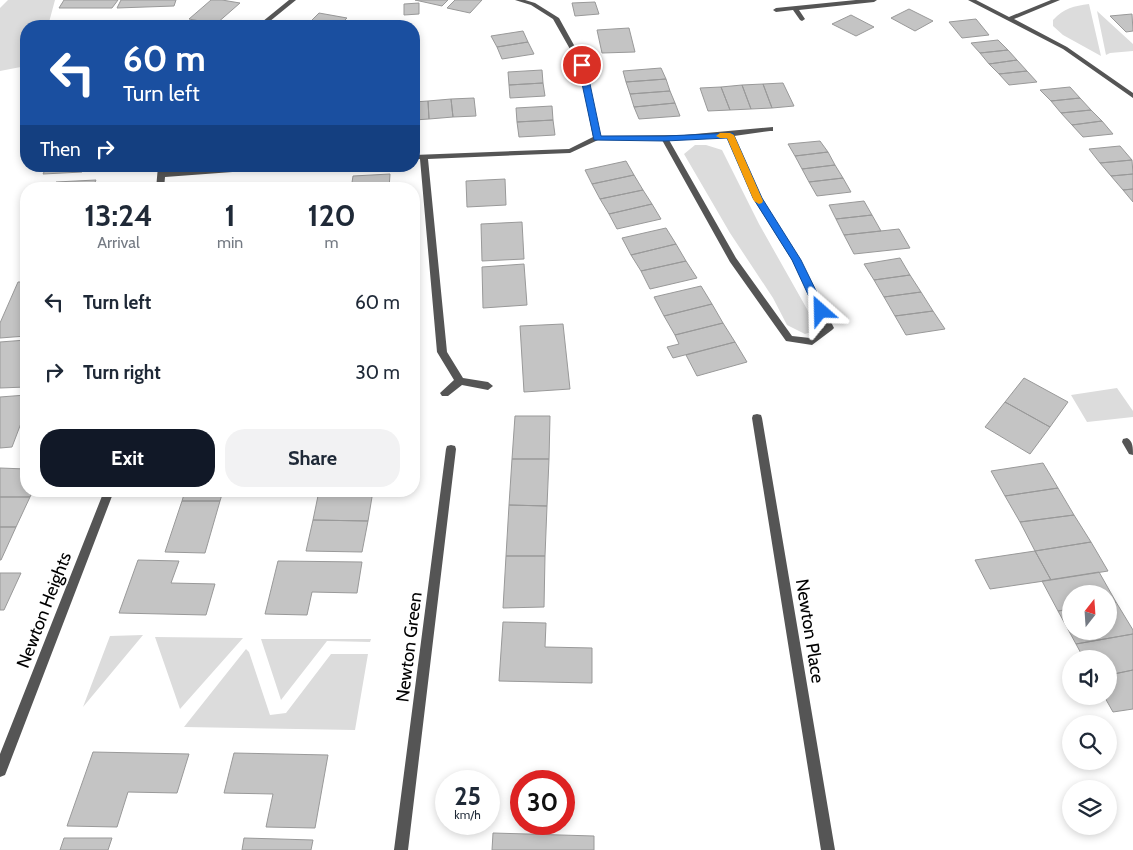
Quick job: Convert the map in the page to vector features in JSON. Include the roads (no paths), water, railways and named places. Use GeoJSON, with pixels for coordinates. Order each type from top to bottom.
{"type":"FeatureCollection","features":[{"type":"Feature","properties":{"kind":"street"},"geometry":{"type":"LineString","coordinates":[[268,20],[293,0]]}},
{"type":"Feature","properties":{"kind":"street"},"geometry":{"type":"LineString","coordinates":[[518,0],[533,4],[556,18],[582,65],[597,138]]}},
{"type":"Feature","properties":{"kind":"street"},"geometry":{"type":"LineString","coordinates":[[776,10],[874,0]]}},
{"type":"Feature","properties":{"kind":"street"},"geometry":{"type":"LineString","coordinates":[[971,0],[1065,48],[1133,96]]}},
{"type":"Feature","properties":{"kind":"street"},"geometry":{"type":"LineString","coordinates":[[1009,19],[1057,0]]}},
{"type":"Feature","properties":{"kind":"street"},"geometry":{"type":"LineString","coordinates":[[795,8],[802,19]]}},
{"type":"Feature","properties":{"kind":"street"},"geometry":{"type":"LineString","coordinates":[[420,156],[570,151],[597,138],[665,139],[730,135],[770,129]]}},
{"type":"Feature","properties":{"kind":"street"},"geometry":{"type":"LineString","coordinates":[[665,139],[733,260],[789,338],[812,342],[829,328],[796,260],[757,198],[730,135]]}},
{"type":"Feature","properties":{"kind":"street"},"geometry":{"type":"LineString","coordinates":[[424,156],[442,352],[460,381]]}},
{"type":"Feature","properties":{"kind":"street"},"geometry":{"type":"LineString","coordinates":[[445,392],[460,381],[488,386]]}},
{"type":"Feature","properties":{"kind":"street","name":"Newton Place"},"geometry":{"type":"LineString","coordinates":[[757,418],[828,850]]}},
{"type":"Feature","properties":{"kind":"street"},"geometry":{"type":"LineString","coordinates":[[1127,442],[1133,451]]}},
{"type":"Feature","properties":{"kind":"street","name":"Newton Green"},"geometry":{"type":"LineString","coordinates":[[401,850],[451,449]]}},
{"type":"Feature","properties":{"kind":"street","name":"Newton Heights"},"geometry":{"type":"LineString","coordinates":[[0,770],[107,497]]}}]}
